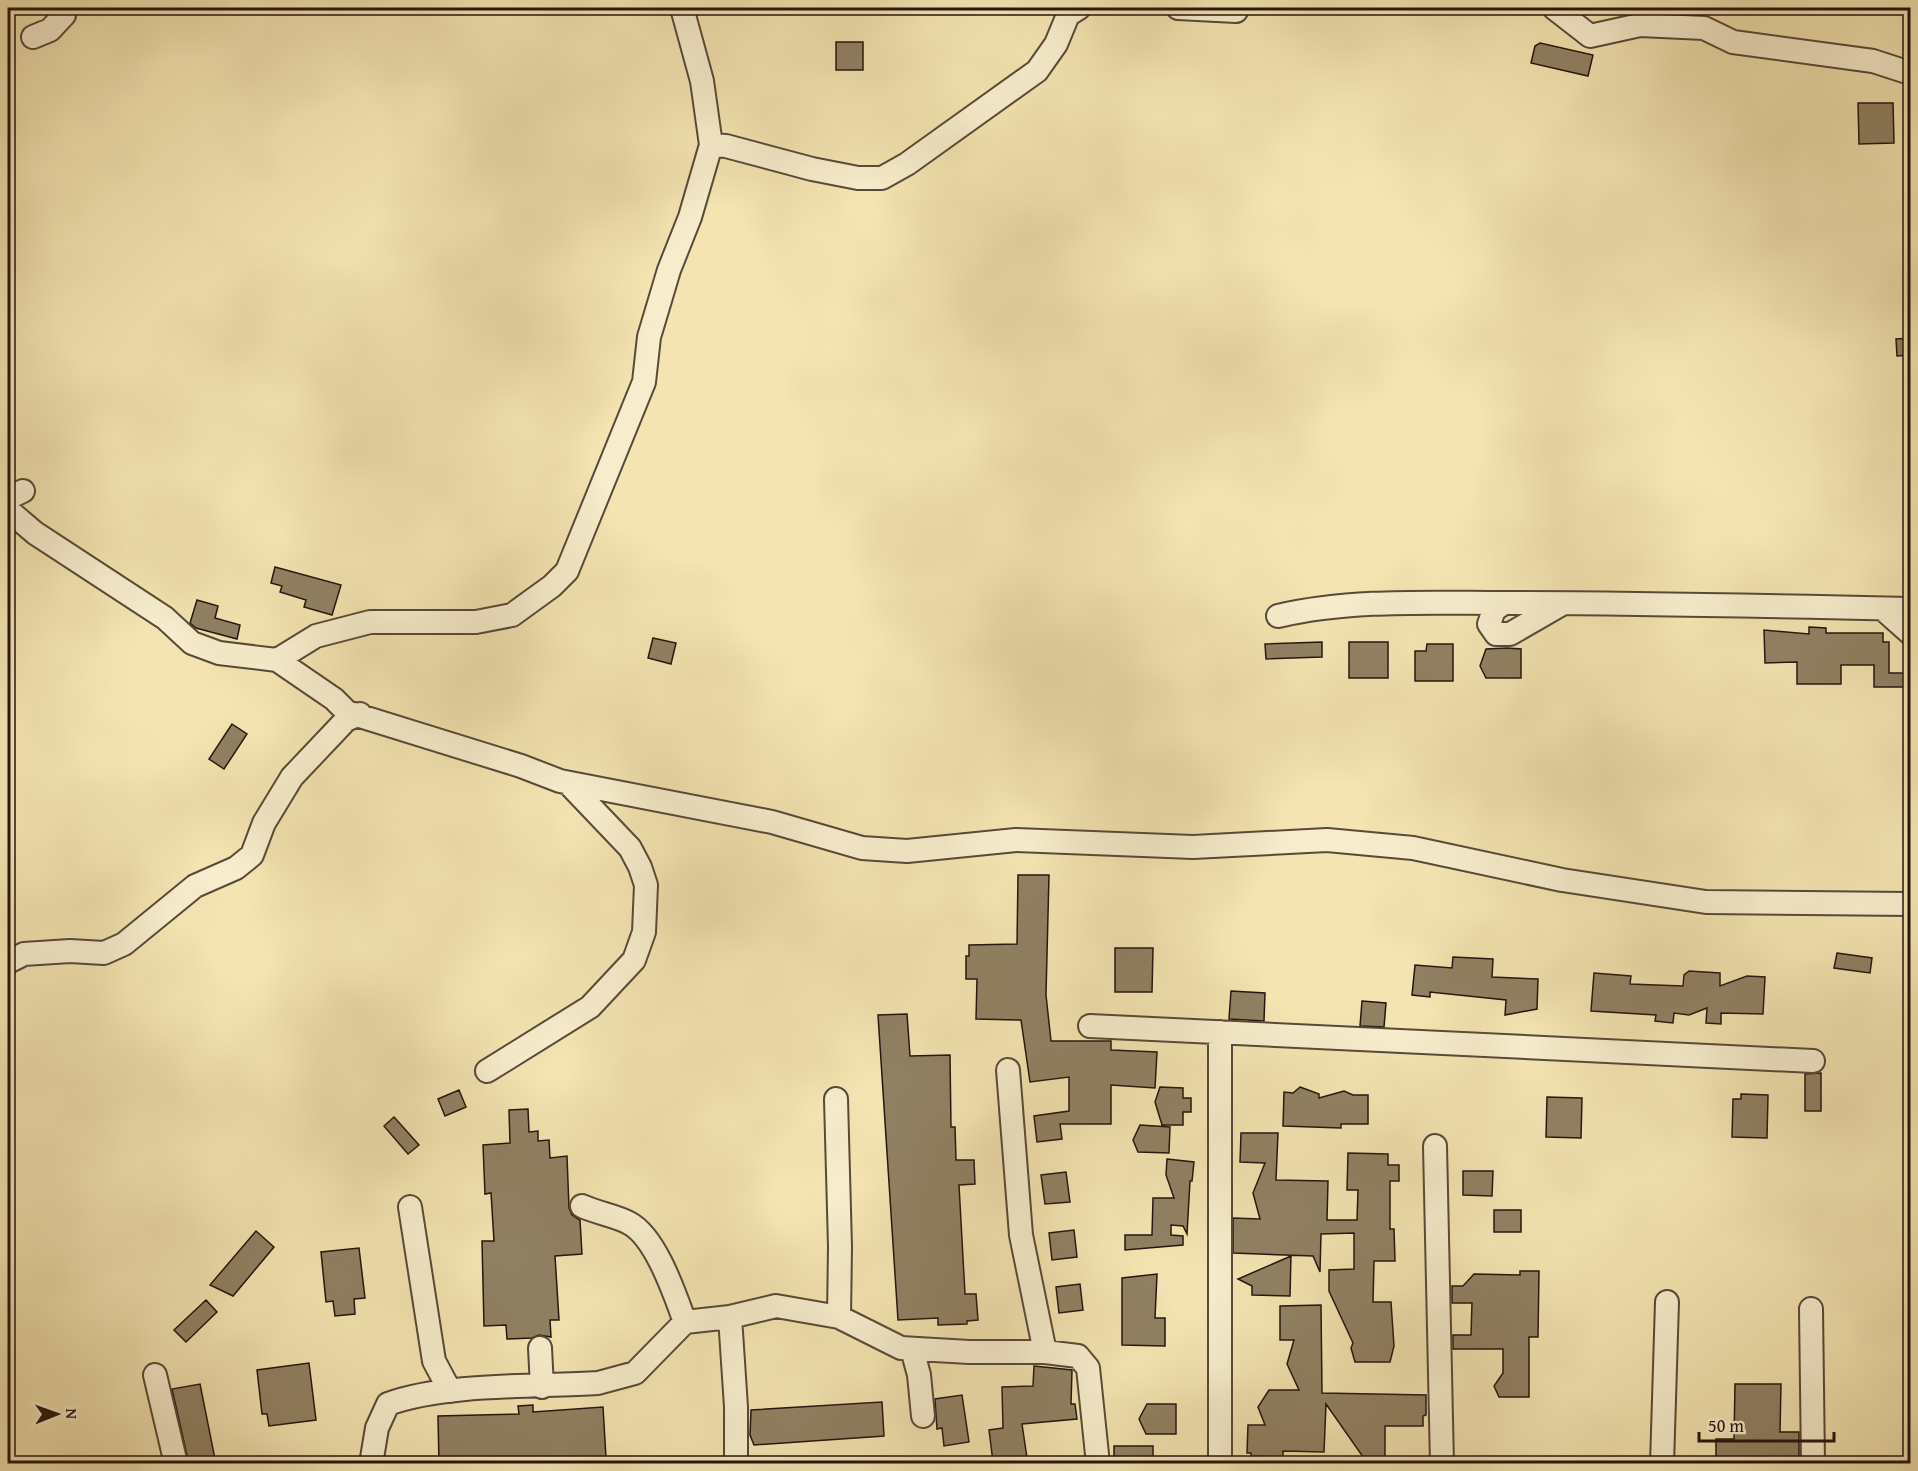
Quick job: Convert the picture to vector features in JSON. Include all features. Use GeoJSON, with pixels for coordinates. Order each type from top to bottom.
{"type":"FeatureCollection","features":[{"type":"Feature","properties":{"kind":"street"},"geometry":{"type":"LineString","coordinates":[[33,37],[50,30],[64,15],[63,8]]}},
{"type":"Feature","properties":{"kind":"street"},"geometry":{"type":"LineString","coordinates":[[278,660],[316,636],[370,622],[476,622],[512,615],[552,586],[567,571],[644,382],[650,337],[669,270],[690,217],[711,145],[702,81],[682,8]]}},
{"type":"Feature","properties":{"kind":"street"},"geometry":{"type":"LineString","coordinates":[[1178,8],[1236,11]]}},
{"type":"Feature","properties":{"kind":"street"},"geometry":{"type":"LineString","coordinates":[[1554,8],[1590,36],[1640,25],[1704,28],[1733,42],[1873,61],[1911,73]]}},
{"type":"Feature","properties":{"kind":"street"},"geometry":{"type":"LineString","coordinates":[[711,145],[726,146],[812,169],[858,178],[882,178],[907,164],[1038,71],[1075,9]]}},
{"type":"Feature","properties":{"kind":"street"},"geometry":{"type":"LineString","coordinates":[[8,510],[35,533],[165,618],[192,643],[219,653],[278,660],[334,699],[347,712],[360,714],[568,783],[772,822],[862,848],[907,851],[1016,840],[1193,847],[1327,840],[1413,848],[1562,880],[1706,902],[1911,904]]}},
{"type":"Feature","properties":{"kind":"street"},"geometry":{"type":"LineString","coordinates":[[1504,603],[1494,610],[1489,624],[1496,634],[1509,634],[1564,603]]}},
{"type":"Feature","properties":{"kind":"street"},"geometry":{"type":"LineString","coordinates":[[1278,616],[1312,608],[1504,603],[1911,609]]}},
{"type":"Feature","properties":{"kind":"street"},"geometry":{"type":"LineString","coordinates":[[1883,609],[1911,633]]}},
{"type":"Feature","properties":{"kind":"street"},"geometry":{"type":"LineString","coordinates":[[8,963],[24,954],[70,951],[104,953],[123,944],[195,886],[236,868],[252,855],[264,823],[292,777],[346,720],[360,714]]}},
{"type":"Feature","properties":{"kind":"street"},"geometry":{"type":"LineString","coordinates":[[487,1071],[590,1007],[634,960],[644,932],[646,885],[640,867],[630,848],[568,783]]}},
{"type":"Feature","properties":{"kind":"street"},"geometry":{"type":"LineString","coordinates":[[1089,1026],[1813,1061]]}},
{"type":"Feature","properties":{"kind":"street"},"geometry":{"type":"LineString","coordinates":[[1220,1032],[1221,1464]]}},
{"type":"Feature","properties":{"kind":"street"},"geometry":{"type":"LineString","coordinates":[[1008,1070],[1021,1235],[1045,1352]]}},
{"type":"Feature","properties":{"kind":"street"},"geometry":{"type":"LineString","coordinates":[[836,1099],[840,1247],[839,1317]]}},
{"type":"Feature","properties":{"kind":"street"},"geometry":{"type":"LineString","coordinates":[[1435,1146],[1442,1464]]}},
{"type":"Feature","properties":{"kind":"street"},"geometry":{"type":"LineString","coordinates":[[582,1206],[600,1215],[627,1221],[637,1228],[667,1272],[685,1322]]}},
{"type":"Feature","properties":{"kind":"street"},"geometry":{"type":"LineString","coordinates":[[410,1207],[434,1361],[450,1391]]}},
{"type":"Feature","properties":{"kind":"street"},"geometry":{"type":"LineString","coordinates":[[1662,1464],[1667,1302]]}},
{"type":"Feature","properties":{"kind":"street"},"geometry":{"type":"LineString","coordinates":[[371,1464],[377,1428],[388,1404],[412,1396],[450,1391],[598,1383],[635,1373],[685,1322],[730,1317],[776,1306],[839,1317],[901,1348],[969,1352],[1045,1352],[1078,1356],[1088,1368],[1098,1464]]}},
{"type":"Feature","properties":{"kind":"street"},"geometry":{"type":"LineString","coordinates":[[1810,1309],[1813,1464]]}},
{"type":"Feature","properties":{"kind":"street"},"geometry":{"type":"LineString","coordinates":[[730,1317],[736,1407],[736,1464]]}},
{"type":"Feature","properties":{"kind":"street"},"geometry":{"type":"LineString","coordinates":[[540,1348],[542,1387]]}},
{"type":"Feature","properties":{"kind":"street"},"geometry":{"type":"LineString","coordinates":[[912,1348],[919,1375],[923,1416]]}},
{"type":"Feature","properties":{"kind":"street"},"geometry":{"type":"LineString","coordinates":[[155,1375],[176,1464]]}},
{"type":"Feature","properties":{"kind":"building"},"geometry":{"type":"Polygon","coordinates":[[[836,42],[863,42],[863,70],[836,70],[836,42]]]}},
{"type":"Feature","properties":{"kind":"building"},"geometry":{"type":"Polygon","coordinates":[[[1540,43],[1593,55],[1588,76],[1531,63],[1535,46],[1540,43]]]}},
{"type":"Feature","properties":{"kind":"building"},"geometry":{"type":"Polygon","coordinates":[[[1858,103],[1893,103],[1894,143],[1859,144],[1858,103]]]}},
{"type":"Feature","properties":{"kind":"building"},"geometry":{"type":"Polygon","coordinates":[[[1911,338],[1911,355],[1897,356],[1896,339],[1911,338]]]}},
{"type":"Feature","properties":{"kind":"building"},"geometry":{"type":"Polygon","coordinates":[[[275,567],[341,585],[332,615],[304,607],[306,600],[280,592],[282,586],[271,583],[275,567]]]}},
{"type":"Feature","properties":{"kind":"building"},"geometry":{"type":"Polygon","coordinates":[[[197,600],[218,606],[215,618],[240,625],[237,639],[196,628],[190,623],[197,600]]]}},
{"type":"Feature","properties":{"kind":"building"},"geometry":{"type":"Polygon","coordinates":[[[1809,627],[1826,628],[1826,633],[1883,633],[1883,642],[1889,642],[1889,673],[1909,673],[1909,687],[1874,687],[1874,665],[1841,665],[1841,684],[1797,684],[1797,662],[1765,663],[1764,630],[1809,634],[1809,627]]]}},
{"type":"Feature","properties":{"kind":"building"},"geometry":{"type":"Polygon","coordinates":[[[653,638],[676,643],[671,664],[648,658],[653,638]]]}},
{"type":"Feature","properties":{"kind":"building"},"geometry":{"type":"Polygon","coordinates":[[[1322,642],[1322,657],[1266,659],[1265,644],[1322,642]]]}},
{"type":"Feature","properties":{"kind":"building"},"geometry":{"type":"Polygon","coordinates":[[[1349,642],[1388,642],[1388,678],[1349,678],[1349,642]]]}},
{"type":"Feature","properties":{"kind":"building"},"geometry":{"type":"Polygon","coordinates":[[[1427,644],[1453,644],[1453,681],[1415,681],[1415,651],[1426,651],[1427,644]]]}},
{"type":"Feature","properties":{"kind":"building"},"geometry":{"type":"Polygon","coordinates":[[[1486,649],[1521,649],[1521,678],[1486,678],[1480,666],[1486,649]]]}},
{"type":"Feature","properties":{"kind":"building"},"geometry":{"type":"Polygon","coordinates":[[[232,724],[247,734],[224,769],[209,759],[232,724]]]}},
{"type":"Feature","properties":{"kind":"building"},"geometry":{"type":"Polygon","coordinates":[[[1018,875],[1049,875],[1046,995],[1051,1041],[1111,1041],[1111,1050],[1157,1052],[1155,1088],[1111,1085],[1111,1124],[1060,1124],[1062,1139],[1037,1142],[1034,1116],[1069,1111],[1069,1077],[1030,1082],[1021,1020],[976,1019],[977,979],[966,979],[966,956],[969,956],[969,945],[1017,944],[1018,875]]]}},
{"type":"Feature","properties":{"kind":"building"},"geometry":{"type":"Polygon","coordinates":[[[1115,948],[1153,948],[1152,992],[1115,992],[1115,948]]]}},
{"type":"Feature","properties":{"kind":"building"},"geometry":{"type":"Polygon","coordinates":[[[1837,953],[1872,958],[1870,973],[1834,968],[1837,953]]]}},
{"type":"Feature","properties":{"kind":"building"},"geometry":{"type":"Polygon","coordinates":[[[1453,957],[1493,959],[1492,977],[1538,979],[1537,1009],[1505,1015],[1506,1000],[1430,992],[1430,997],[1412,995],[1415,965],[1452,968],[1453,957]]]}},
{"type":"Feature","properties":{"kind":"building"},"geometry":{"type":"Polygon","coordinates":[[[1689,971],[1720,973],[1720,986],[1747,976],[1765,977],[1763,1014],[1721,1013],[1721,1024],[1706,1023],[1707,1008],[1689,1015],[1674,1013],[1673,1023],[1655,1021],[1656,1015],[1591,1011],[1594,973],[1631,976],[1630,984],[1683,986],[1684,975],[1689,971]]]}},
{"type":"Feature","properties":{"kind":"building"},"geometry":{"type":"Polygon","coordinates":[[[1231,991],[1265,993],[1264,1021],[1229,1019],[1231,991]]]}},
{"type":"Feature","properties":{"kind":"building"},"geometry":{"type":"Polygon","coordinates":[[[1362,1001],[1386,1003],[1384,1027],[1360,1026],[1362,1001]]]}},
{"type":"Feature","properties":{"kind":"building"},"geometry":{"type":"Polygon","coordinates":[[[907,1014],[910,1056],[950,1055],[951,1127],[955,1127],[956,1160],[974,1160],[975,1184],[959,1185],[965,1294],[976,1294],[978,1320],[967,1321],[967,1324],[938,1325],[938,1318],[898,1320],[878,1015],[907,1014]]]}},
{"type":"Feature","properties":{"kind":"building"},"geometry":{"type":"Polygon","coordinates":[[[1821,1073],[1821,1111],[1805,1111],[1805,1074],[1821,1073]]]}},
{"type":"Feature","properties":{"kind":"building"},"geometry":{"type":"Polygon","coordinates":[[[1160,1087],[1183,1088],[1183,1098],[1191,1098],[1191,1112],[1183,1112],[1183,1125],[1162,1125],[1155,1102],[1160,1087]]]}},
{"type":"Feature","properties":{"kind":"building"},"geometry":{"type":"Polygon","coordinates":[[[1300,1087],[1319,1094],[1319,1098],[1344,1091],[1353,1095],[1368,1095],[1368,1124],[1341,1124],[1341,1128],[1283,1126],[1284,1092],[1293,1093],[1300,1087]]]}},
{"type":"Feature","properties":{"kind":"building"},"geometry":{"type":"Polygon","coordinates":[[[459,1090],[466,1107],[445,1116],[438,1099],[459,1090]]]}},
{"type":"Feature","properties":{"kind":"building"},"geometry":{"type":"Polygon","coordinates":[[[1741,1094],[1768,1095],[1767,1138],[1732,1137],[1733,1099],[1741,1099],[1741,1094]]]}},
{"type":"Feature","properties":{"kind":"building"},"geometry":{"type":"Polygon","coordinates":[[[1547,1097],[1582,1098],[1581,1138],[1546,1137],[1547,1097]]]}},
{"type":"Feature","properties":{"kind":"building"},"geometry":{"type":"Polygon","coordinates":[[[528,1109],[529,1132],[538,1131],[538,1141],[549,1140],[550,1158],[567,1156],[569,1208],[572,1215],[580,1220],[582,1254],[555,1256],[559,1320],[550,1320],[551,1337],[539,1335],[532,1338],[507,1339],[506,1325],[484,1326],[482,1241],[494,1241],[491,1193],[485,1194],[483,1145],[510,1143],[509,1110],[528,1109]]]}},
{"type":"Feature","properties":{"kind":"building"},"geometry":{"type":"Polygon","coordinates":[[[394,1117],[419,1145],[408,1154],[384,1126],[394,1117]]]}},
{"type":"Feature","properties":{"kind":"building"},"geometry":{"type":"Polygon","coordinates":[[[1140,1125],[1170,1127],[1169,1153],[1138,1152],[1133,1140],[1140,1125]]]}},
{"type":"Feature","properties":{"kind":"building"},"geometry":{"type":"Polygon","coordinates":[[[1241,1133],[1278,1133],[1276,1180],[1328,1181],[1327,1220],[1357,1220],[1358,1190],[1347,1190],[1348,1153],[1388,1154],[1388,1165],[1399,1165],[1399,1181],[1390,1181],[1390,1229],[1394,1229],[1395,1261],[1374,1261],[1373,1302],[1391,1302],[1394,1346],[1390,1362],[1355,1362],[1351,1348],[1353,1343],[1329,1291],[1329,1270],[1354,1269],[1354,1233],[1321,1234],[1320,1272],[1313,1256],[1233,1253],[1233,1218],[1260,1219],[1253,1193],[1265,1163],[1240,1162],[1241,1133]]]}},
{"type":"Feature","properties":{"kind":"building"},"geometry":{"type":"Polygon","coordinates":[[[1167,1159],[1194,1162],[1192,1181],[1190,1181],[1187,1234],[1183,1226],[1171,1225],[1171,1235],[1183,1236],[1183,1245],[1125,1250],[1125,1235],[1152,1235],[1153,1198],[1174,1198],[1166,1175],[1167,1159]]]}},
{"type":"Feature","properties":{"kind":"building"},"geometry":{"type":"Polygon","coordinates":[[[1463,1171],[1493,1171],[1492,1196],[1463,1195],[1463,1171]]]}},
{"type":"Feature","properties":{"kind":"building"},"geometry":{"type":"Polygon","coordinates":[[[1066,1172],[1070,1202],[1045,1204],[1041,1175],[1066,1172]]]}},
{"type":"Feature","properties":{"kind":"building"},"geometry":{"type":"Polygon","coordinates":[[[1494,1210],[1521,1210],[1521,1232],[1494,1232],[1494,1210]]]}},
{"type":"Feature","properties":{"kind":"building"},"geometry":{"type":"Polygon","coordinates":[[[1074,1230],[1077,1257],[1052,1260],[1049,1233],[1074,1230]]]}},
{"type":"Feature","properties":{"kind":"building"},"geometry":{"type":"Polygon","coordinates":[[[256,1231],[274,1247],[233,1296],[210,1285],[256,1231]]]}},
{"type":"Feature","properties":{"kind":"building"},"geometry":{"type":"Polygon","coordinates":[[[359,1248],[365,1298],[354,1299],[355,1314],[335,1316],[333,1301],[326,1302],[321,1252],[359,1248]]]}},
{"type":"Feature","properties":{"kind":"building"},"geometry":{"type":"Polygon","coordinates":[[[1291,1256],[1290,1296],[1252,1295],[1252,1286],[1238,1279],[1291,1256]]]}},
{"type":"Feature","properties":{"kind":"building"},"geometry":{"type":"Polygon","coordinates":[[[1520,1271],[1539,1271],[1538,1337],[1529,1337],[1529,1397],[1499,1397],[1494,1386],[1503,1373],[1503,1349],[1453,1349],[1453,1335],[1471,1335],[1472,1303],[1452,1303],[1452,1286],[1463,1286],[1474,1274],[1520,1275],[1520,1271]]]}},
{"type":"Feature","properties":{"kind":"building"},"geometry":{"type":"Polygon","coordinates":[[[1157,1274],[1155,1318],[1165,1318],[1165,1346],[1122,1345],[1122,1278],[1157,1274]]]}},
{"type":"Feature","properties":{"kind":"building"},"geometry":{"type":"Polygon","coordinates":[[[1080,1284],[1083,1310],[1059,1313],[1056,1287],[1080,1284]]]}},
{"type":"Feature","properties":{"kind":"building"},"geometry":{"type":"Polygon","coordinates":[[[206,1300],[217,1312],[186,1342],[174,1330],[206,1300]]]}},
{"type":"Feature","properties":{"kind":"building"},"geometry":{"type":"Polygon","coordinates":[[[1321,1305],[1322,1393],[1426,1395],[1426,1415],[1423,1416],[1423,1426],[1385,1426],[1385,1458],[1381,1458],[1381,1464],[1368,1464],[1326,1404],[1324,1452],[1283,1451],[1283,1457],[1251,1456],[1251,1453],[1247,1453],[1248,1425],[1265,1425],[1258,1407],[1269,1390],[1299,1390],[1287,1364],[1294,1340],[1280,1340],[1280,1306],[1321,1305]]]}},
{"type":"Feature","properties":{"kind":"building"},"geometry":{"type":"Polygon","coordinates":[[[309,1363],[316,1420],[269,1426],[267,1414],[262,1414],[257,1370],[309,1363]]]}},
{"type":"Feature","properties":{"kind":"building"},"geometry":{"type":"Polygon","coordinates":[[[1034,1366],[1072,1370],[1071,1404],[1075,1404],[1077,1419],[1022,1424],[1027,1458],[993,1462],[989,1430],[1003,1428],[1002,1387],[1033,1386],[1034,1366]]]}},
{"type":"Feature","properties":{"kind":"building"},"geometry":{"type":"Polygon","coordinates":[[[200,1384],[216,1464],[189,1464],[172,1389],[200,1384]]]}},
{"type":"Feature","properties":{"kind":"building"},"geometry":{"type":"Polygon","coordinates":[[[1735,1384],[1781,1384],[1780,1432],[1799,1432],[1799,1462],[1716,1464],[1716,1439],[1734,1439],[1735,1384]]]}},
{"type":"Feature","properties":{"kind":"building"},"geometry":{"type":"Polygon","coordinates":[[[962,1395],[969,1442],[944,1446],[942,1428],[937,1429],[935,1399],[962,1395]]]}},
{"type":"Feature","properties":{"kind":"building"},"geometry":{"type":"Polygon","coordinates":[[[882,1402],[884,1436],[754,1445],[750,1435],[751,1410],[882,1402]]]}},
{"type":"Feature","properties":{"kind":"building"},"geometry":{"type":"Polygon","coordinates":[[[1147,1404],[1176,1404],[1176,1434],[1146,1434],[1139,1419],[1147,1404]]]}},
{"type":"Feature","properties":{"kind":"building"},"geometry":{"type":"Polygon","coordinates":[[[533,1405],[533,1412],[603,1407],[606,1458],[525,1464],[439,1464],[438,1416],[519,1414],[518,1406],[533,1405]]]}},
{"type":"Feature","properties":{"kind":"building"},"geometry":{"type":"Polygon","coordinates":[[[1114,1446],[1153,1446],[1153,1464],[1114,1464],[1114,1446]]]}}]}
